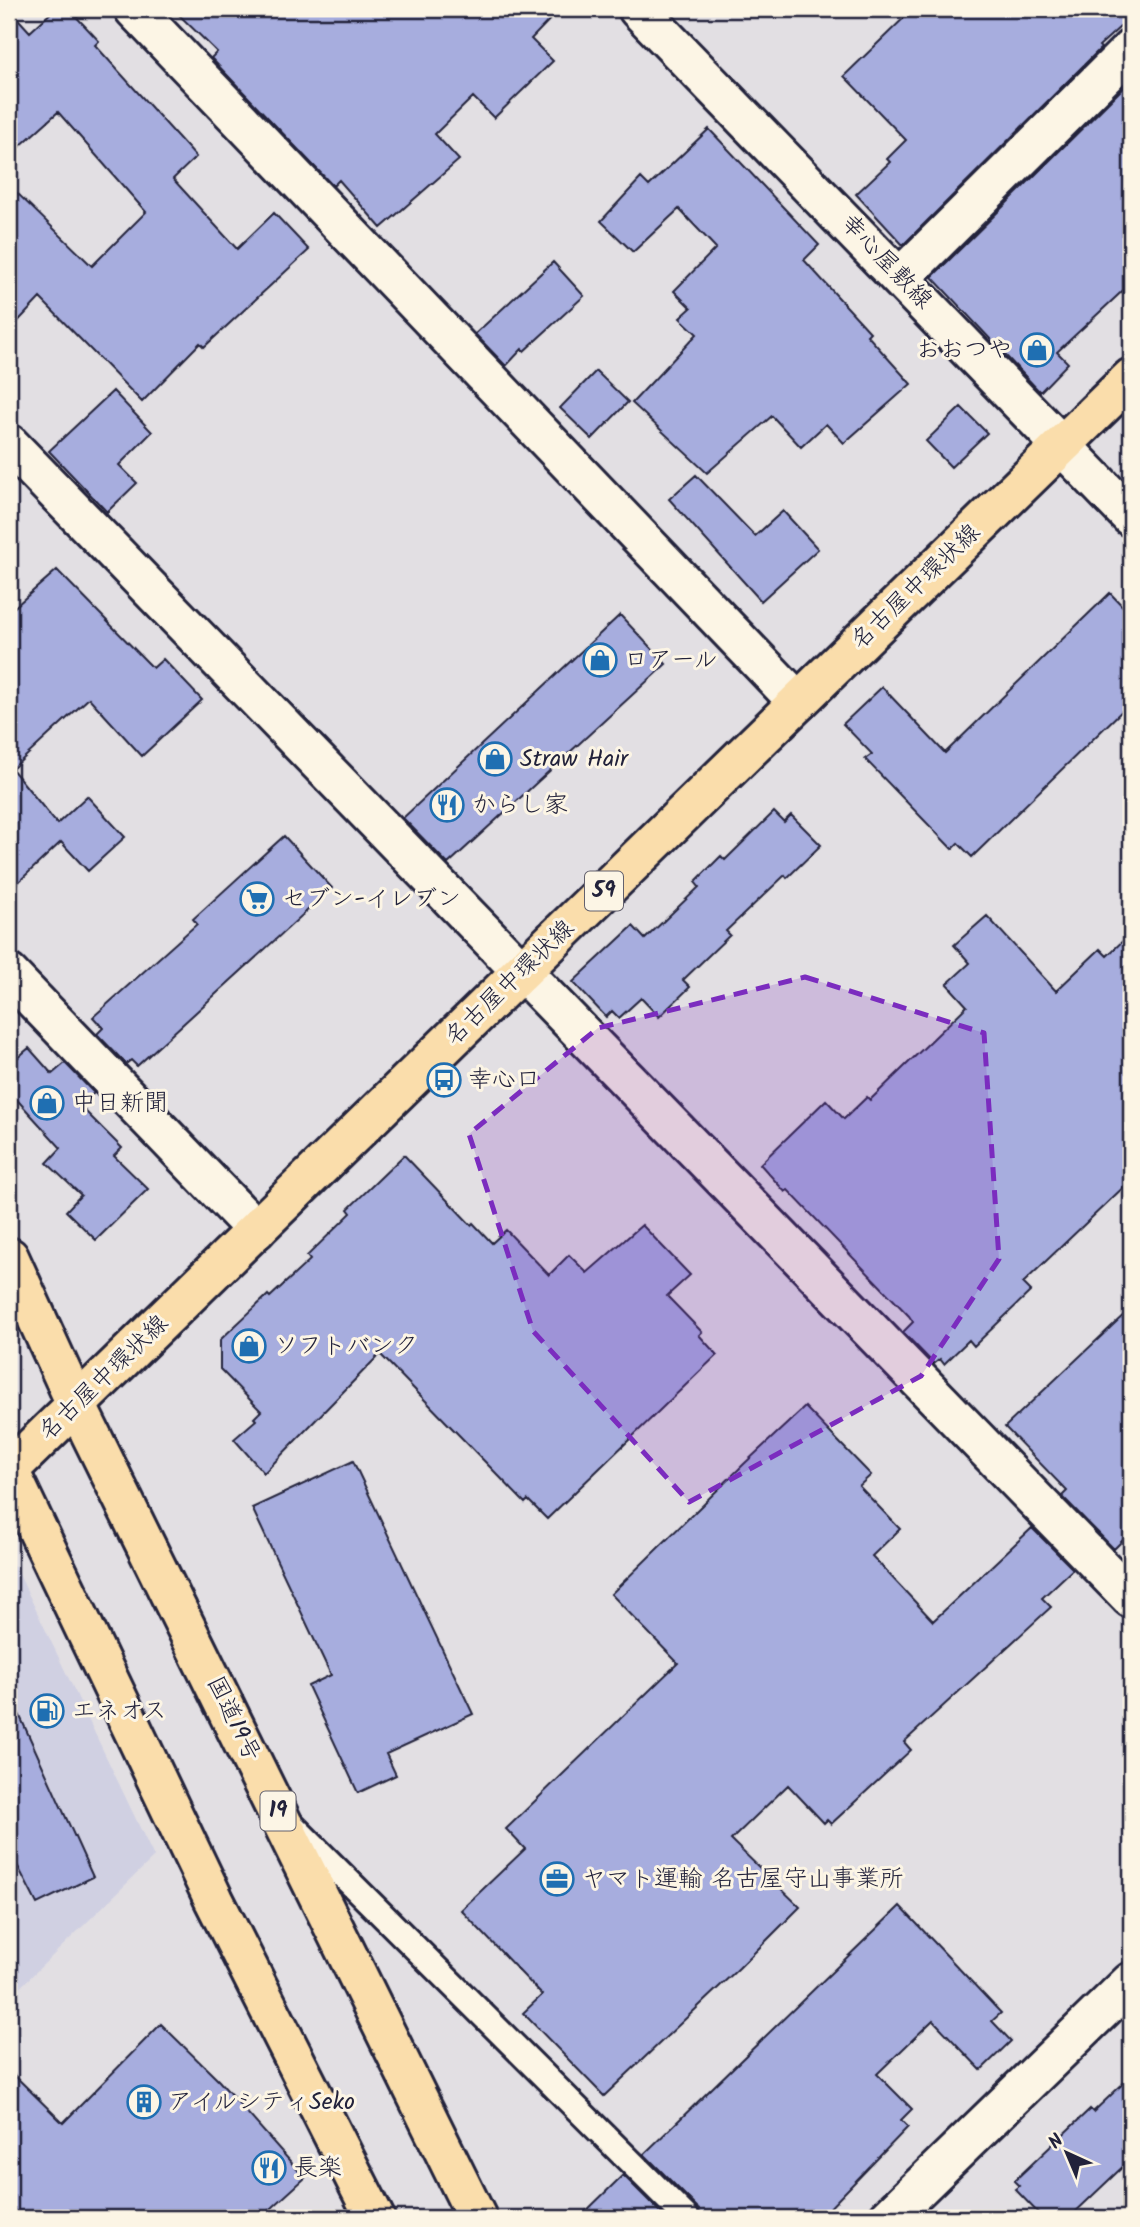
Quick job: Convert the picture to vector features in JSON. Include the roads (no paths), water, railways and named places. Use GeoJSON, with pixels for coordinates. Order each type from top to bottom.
{"type":"FeatureCollection","features":[{"type":"Feature","properties":{"kind":"main road","name":"名古屋中環状線"},"geometry":{"type":"LineString","coordinates":[[9,1470],[1131,378]]}},
{"type":"Feature","properties":{"kind":"main road","name":"国道19号"},"geometry":{"type":"LineString","coordinates":[[9,1257],[76,1405],[477,2218]]}},
{"type":"Feature","properties":{"kind":"main road"},"geometry":{"type":"LineString","coordinates":[[9,1470],[214,1900],[374,2218]]}},
{"type":"Feature","properties":{"kind":"street"},"geometry":{"type":"LineString","coordinates":[[134,9],[798,702]]}},
{"type":"Feature","properties":{"kind":"street","name":"幸心屋敷線"},"geometry":{"type":"LineString","coordinates":[[638,9],[1131,517]]}},
{"type":"Feature","properties":{"kind":"street"},"geometry":{"type":"LineString","coordinates":[[901,277],[1131,49]]}},
{"type":"Feature","properties":{"kind":"street"},"geometry":{"type":"LineString","coordinates":[[9,444],[1131,1598]]}},
{"type":"Feature","properties":{"kind":"street"},"geometry":{"type":"LineString","coordinates":[[9,974],[256,1230]]}},
{"type":"Feature","properties":{"kind":"street"},"geometry":{"type":"LineString","coordinates":[[888,2218],[1131,1982]]}},
{"type":"Feature","properties":{"kind":"lane"},"geometry":{"type":"LineString","coordinates":[[278,1811],[687,2218]]}},
{"type":"Feature","properties":{"kind":"place","name":"おおつや"},"geometry":{"type":"Point","coordinates":[1037,350]}},
{"type":"Feature","properties":{"kind":"place","name":"ロアール"},"geometry":{"type":"Point","coordinates":[600,660]}},
{"type":"Feature","properties":{"kind":"place","name":"Straw Hair"},"geometry":{"type":"Point","coordinates":[495,759]}},
{"type":"Feature","properties":{"kind":"place","name":"からし家"},"geometry":{"type":"Point","coordinates":[447,805]}},
{"type":"Feature","properties":{"kind":"place","name":"セブン-イレブン"},"geometry":{"type":"Point","coordinates":[257,899]}},
{"type":"Feature","properties":{"kind":"place","name":"幸心口"},"geometry":{"type":"Point","coordinates":[444,1080]}},
{"type":"Feature","properties":{"kind":"place","name":"中日新聞"},"geometry":{"type":"Point","coordinates":[47,1103]}},
{"type":"Feature","properties":{"kind":"place","name":"ソフトバンク"},"geometry":{"type":"Point","coordinates":[249,1346]}},
{"type":"Feature","properties":{"kind":"place","name":"エネオス"},"geometry":{"type":"Point","coordinates":[47,1711]}},
{"type":"Feature","properties":{"kind":"place","name":"ヤマト運輸 名古屋守山事業所"},"geometry":{"type":"Point","coordinates":[557,1879]}},
{"type":"Feature","properties":{"kind":"place","name":"アイルシティSeko"},"geometry":{"type":"Point","coordinates":[144,2102]}},
{"type":"Feature","properties":{"kind":"place","name":"長楽"},"geometry":{"type":"Point","coordinates":[269,2168]}}]}
